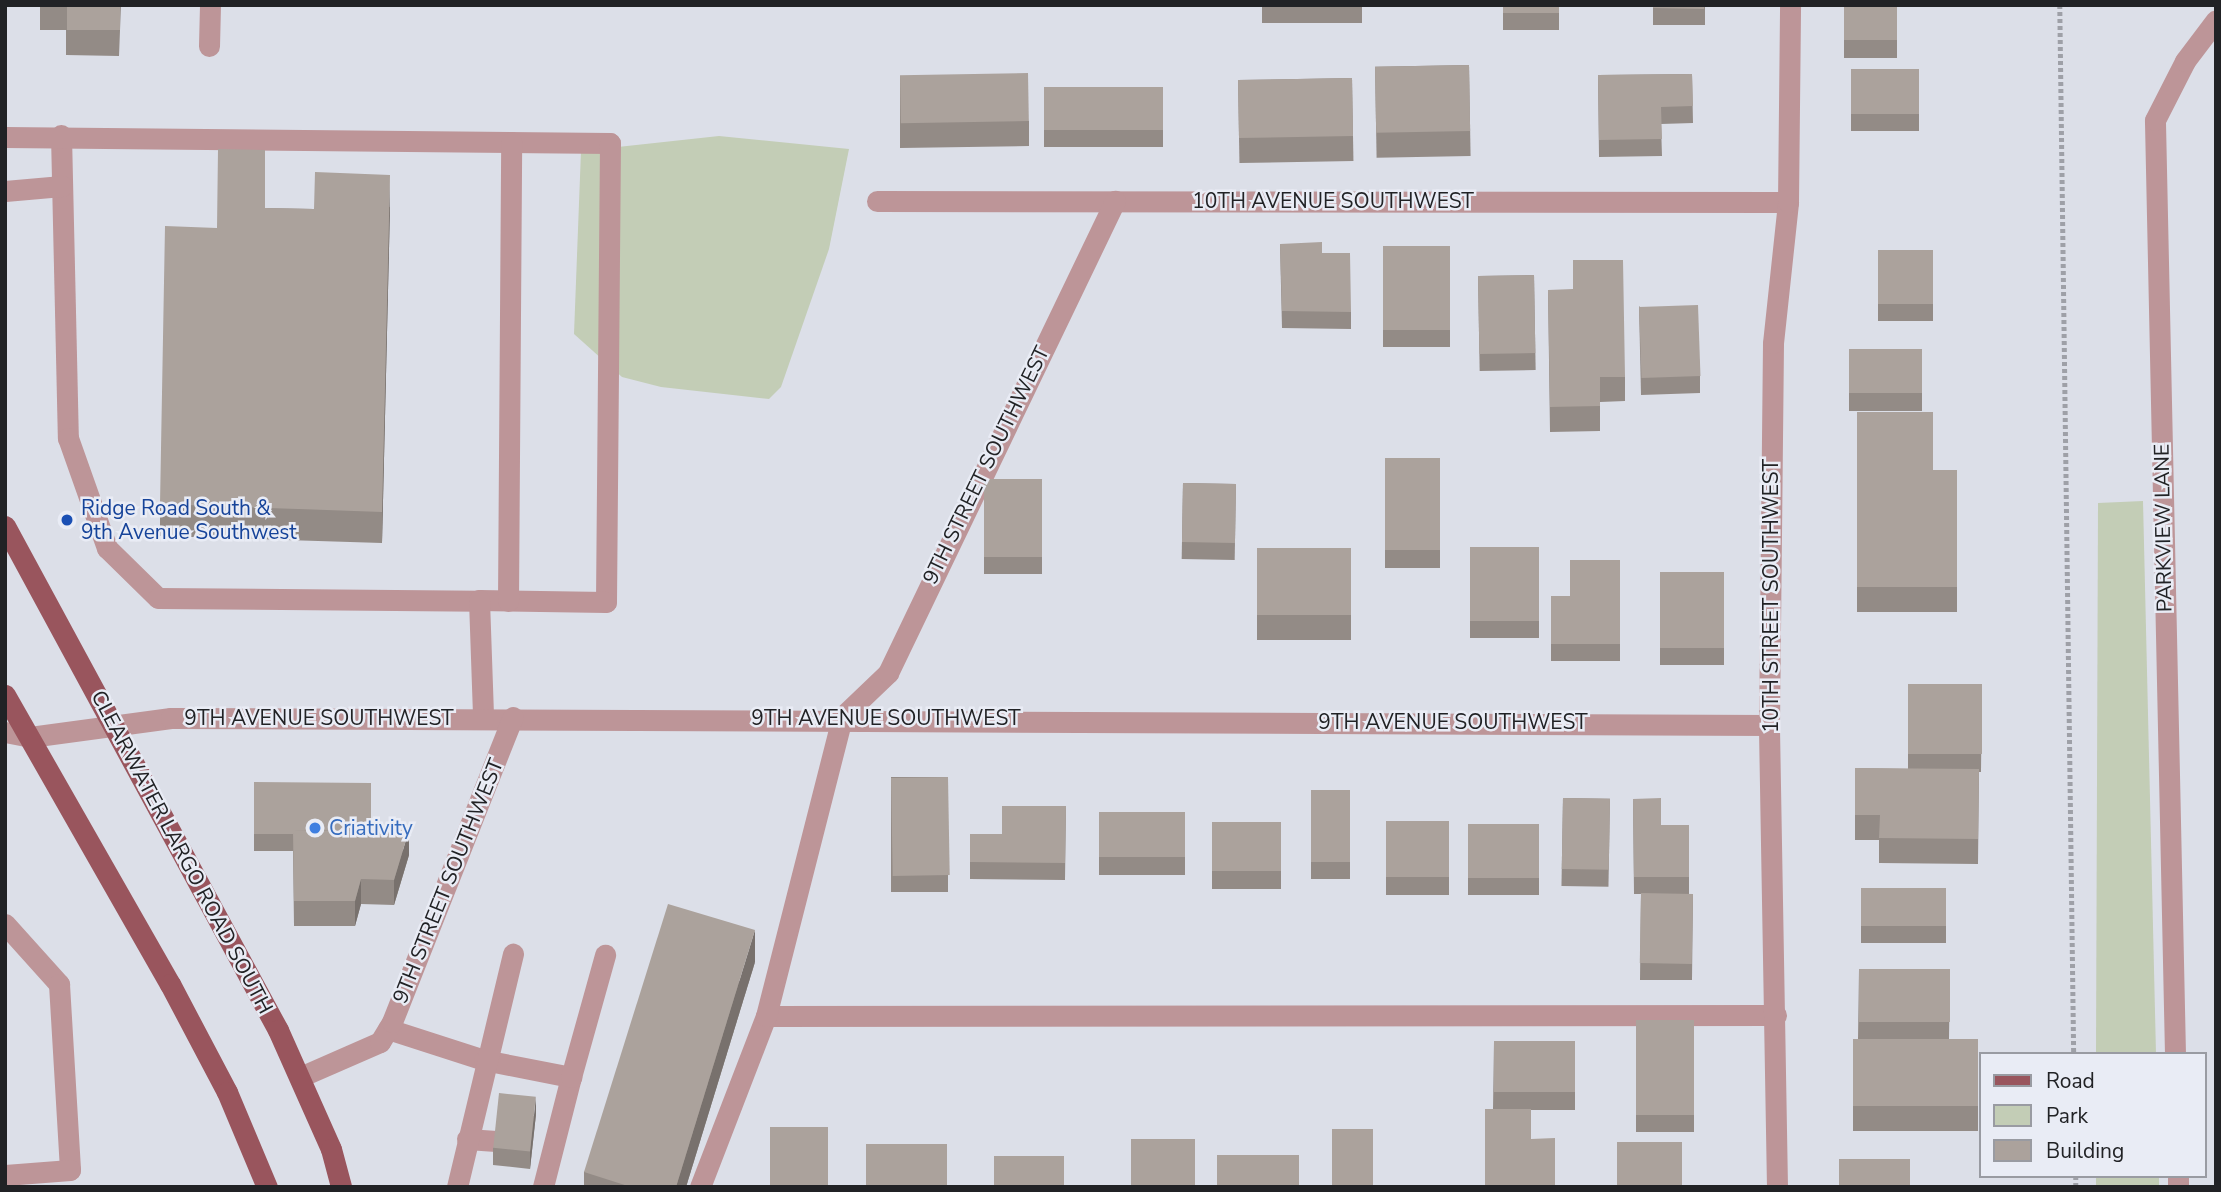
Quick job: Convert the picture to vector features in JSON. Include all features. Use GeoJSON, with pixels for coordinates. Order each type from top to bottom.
{"type":"FeatureCollection","features":[{"type":"Feature","properties":{"kind":"main road","name":"CLEARWATER LARGO ROAD SOUTH"},"geometry":{"type":"LineString","coordinates":[[5,526],[300,1077],[341,1187]]}},
{"type":"Feature","properties":{"kind":"main road"},"geometry":{"type":"LineString","coordinates":[[5,695],[221,1080],[267,1187]]}},
{"type":"Feature","properties":{"kind":"street"},"geometry":{"type":"LineString","coordinates":[[209,46],[210,5]]}},
{"type":"Feature","properties":{"kind":"street","name":"10TH STREET SOUTHWEST"},"geometry":{"type":"LineString","coordinates":[[1777,1187],[1769,725],[1773,343],[1788,202],[1790,5]]}},
{"type":"Feature","properties":{"kind":"street","name":"PARKVIEW LANE"},"geometry":{"type":"LineString","coordinates":[[2175,1052],[2155,120],[2185,61],[2216,20]]}},
{"type":"Feature","properties":{"kind":"street"},"geometry":{"type":"LineString","coordinates":[[5,136],[61,135],[610,143],[606,602],[158,597],[107,548],[68,438],[61,135]]}},
{"type":"Feature","properties":{"kind":"street"},"geometry":{"type":"LineString","coordinates":[[508,601],[511,142]]}},
{"type":"Feature","properties":{"kind":"street"},"geometry":{"type":"LineString","coordinates":[[5,191],[62,186]]}},
{"type":"Feature","properties":{"kind":"street","name":"10TH AVENUE SOUTHWEST"},"geometry":{"type":"LineString","coordinates":[[877,201],[1788,202]]}},
{"type":"Feature","properties":{"kind":"street","name":"9TH STREET SOUTHWEST"},"geometry":{"type":"LineString","coordinates":[[842,718],[888,673],[1115,201]]}},
{"type":"Feature","properties":{"kind":"street"},"geometry":{"type":"LineString","coordinates":[[479,601],[483,718]]}},
{"type":"Feature","properties":{"kind":"street","name":"9TH AVENUE SOUTHWEST"},"geometry":{"type":"LineString","coordinates":[[5,732],[30,737],[171,718],[842,718],[1769,725]]}},
{"type":"Feature","properties":{"kind":"street","name":"9TH STREET SOUTHWEST"},"geometry":{"type":"LineString","coordinates":[[384,1035],[513,718]]}},
{"type":"Feature","properties":{"kind":"street"},"geometry":{"type":"LineString","coordinates":[[700,1187],[766,1016],[842,718]]}},
{"type":"Feature","properties":{"kind":"street"},"geometry":{"type":"LineString","coordinates":[[5,924],[59,984],[70,1170],[5,1175]]}},
{"type":"Feature","properties":{"kind":"street"},"geometry":{"type":"LineString","coordinates":[[457,1187],[484,1060],[513,954]]}},
{"type":"Feature","properties":{"kind":"street"},"geometry":{"type":"LineString","coordinates":[[543,1187],[605,955]]}},
{"type":"Feature","properties":{"kind":"street"},"geometry":{"type":"LineString","coordinates":[[766,1016],[1776,1014]]}},
{"type":"Feature","properties":{"kind":"street"},"geometry":{"type":"LineString","coordinates":[[300,1077],[384,1035],[484,1060],[571,1077]]}},
{"type":"Feature","properties":{"kind":"street"},"geometry":{"type":"LineString","coordinates":[[467,1139],[496,1141]]}},
{"type":"Feature","properties":{"kind":"street"},"geometry":{"type":"LineString","coordinates":[[532,1143],[554,1144]]}},
{"type":"Feature","properties":{"kind":"path"},"geometry":{"type":"LineString","coordinates":[[2060,5],[2074,1052]]}},
{"type":"Feature","properties":{"kind":"green space"},"geometry":{"type":"Polygon","coordinates":[[[719,136],[849,149],[829,249],[781,387],[769,399],[661,387],[622,377],[574,334],[581,151],[719,136]]]}},
{"type":"Feature","properties":{"kind":"green space"},"geometry":{"type":"Polygon","coordinates":[[[2143,501],[2156,1052],[2096,1052],[2098,503],[2143,501]]]}},
{"type":"Feature","properties":{"kind":"green space"},"geometry":{"type":"Polygon","coordinates":[[[2096,1178],[2159,1178],[2159,1187],[2096,1187],[2096,1178]]]}},
{"type":"Feature","properties":{"kind":"building"},"geometry":{"type":"Polygon","coordinates":[[[67,5],[120,5],[120,30],[67,30],[67,5]]]}},
{"type":"Feature","properties":{"kind":"building"},"geometry":{"type":"Polygon","coordinates":[[[1503,5],[1559,5],[1559,13],[1503,13],[1503,5]]]}},
{"type":"Feature","properties":{"kind":"building"},"geometry":{"type":"Polygon","coordinates":[[[1653,5],[1704,5],[1704,9],[1653,8],[1653,5]]]}},
{"type":"Feature","properties":{"kind":"building"},"geometry":{"type":"Polygon","coordinates":[[[1844,5],[1897,5],[1897,40],[1844,40],[1844,5]]]}},
{"type":"Feature","properties":{"kind":"building"},"geometry":{"type":"Polygon","coordinates":[[[1469,65],[1470,131],[1376,133],[1375,67],[1469,65]]]}},
{"type":"Feature","properties":{"kind":"building"},"geometry":{"type":"Polygon","coordinates":[[[1851,69],[1919,69],[1919,114],[1851,114],[1851,69]]]}},
{"type":"Feature","properties":{"kind":"building"},"geometry":{"type":"Polygon","coordinates":[[[1028,73],[1029,121],[901,123],[900,75],[1028,73]]]}},
{"type":"Feature","properties":{"kind":"building"},"geometry":{"type":"Polygon","coordinates":[[[1692,74],[1693,106],[1661,107],[1662,139],[1599,140],[1598,75],[1692,74]]]}},
{"type":"Feature","properties":{"kind":"building"},"geometry":{"type":"Polygon","coordinates":[[[1352,78],[1353,136],[1239,138],[1238,80],[1352,78]]]}},
{"type":"Feature","properties":{"kind":"building"},"geometry":{"type":"Polygon","coordinates":[[[1044,87],[1163,87],[1163,130],[1044,130],[1044,87]]]}},
{"type":"Feature","properties":{"kind":"building"},"geometry":{"type":"Polygon","coordinates":[[[218,149],[265,150],[265,208],[314,209],[315,172],[390,175],[382,512],[160,504],[165,226],[217,228],[218,149]]]}},
{"type":"Feature","properties":{"kind":"building"},"geometry":{"type":"Polygon","coordinates":[[[1322,242],[1322,253],[1350,253],[1351,312],[1282,311],[1280,244],[1322,242]]]}},
{"type":"Feature","properties":{"kind":"building"},"geometry":{"type":"Polygon","coordinates":[[[1383,246],[1450,246],[1450,330],[1383,330],[1383,246]]]}},
{"type":"Feature","properties":{"kind":"building"},"geometry":{"type":"Polygon","coordinates":[[[1878,250],[1933,250],[1933,304],[1878,304],[1878,250]]]}},
{"type":"Feature","properties":{"kind":"building"},"geometry":{"type":"Polygon","coordinates":[[[1573,260],[1623,260],[1625,377],[1600,377],[1600,406],[1550,407],[1548,290],[1573,289],[1573,260]]]}},
{"type":"Feature","properties":{"kind":"building"},"geometry":{"type":"Polygon","coordinates":[[[1534,275],[1535,353],[1479,354],[1478,276],[1534,275]]]}},
{"type":"Feature","properties":{"kind":"building"},"geometry":{"type":"Polygon","coordinates":[[[1698,305],[1700,376],[1642,378],[1639,307],[1698,305]]]}},
{"type":"Feature","properties":{"kind":"building"},"geometry":{"type":"Polygon","coordinates":[[[1849,349],[1922,349],[1922,393],[1849,393],[1849,349]]]}},
{"type":"Feature","properties":{"kind":"building"},"geometry":{"type":"Polygon","coordinates":[[[1857,412],[1933,412],[1933,470],[1957,470],[1957,587],[1857,587],[1857,412]]]}},
{"type":"Feature","properties":{"kind":"building"},"geometry":{"type":"Polygon","coordinates":[[[1385,458],[1440,458],[1440,550],[1385,550],[1385,458]]]}},
{"type":"Feature","properties":{"kind":"building"},"geometry":{"type":"Polygon","coordinates":[[[984,479],[1042,479],[1042,557],[984,557],[984,479]]]}},
{"type":"Feature","properties":{"kind":"building"},"geometry":{"type":"Polygon","coordinates":[[[1183,483],[1236,484],[1235,543],[1182,542],[1183,483]]]}},
{"type":"Feature","properties":{"kind":"building"},"geometry":{"type":"Polygon","coordinates":[[[1470,547],[1539,547],[1539,621],[1470,621],[1470,547]]]}},
{"type":"Feature","properties":{"kind":"building"},"geometry":{"type":"Polygon","coordinates":[[[1257,548],[1351,548],[1351,615],[1257,615],[1257,548]]]}},
{"type":"Feature","properties":{"kind":"building"},"geometry":{"type":"Polygon","coordinates":[[[1570,560],[1620,560],[1620,644],[1551,644],[1551,596],[1570,596],[1570,560]]]}},
{"type":"Feature","properties":{"kind":"building"},"geometry":{"type":"Polygon","coordinates":[[[1660,572],[1724,572],[1724,648],[1660,648],[1660,572]]]}},
{"type":"Feature","properties":{"kind":"building"},"geometry":{"type":"Polygon","coordinates":[[[1908,684],[1982,684],[1982,754],[1908,754],[1908,684]]]}},
{"type":"Feature","properties":{"kind":"building"},"geometry":{"type":"Polygon","coordinates":[[[1855,768],[1979,769],[1978,839],[1879,838],[1880,815],[1855,815],[1855,768]]]}},
{"type":"Feature","properties":{"kind":"building"},"geometry":{"type":"Polygon","coordinates":[[[948,777],[950,875],[893,876],[891,778],[948,777]]]}},
{"type":"Feature","properties":{"kind":"building"},"geometry":{"type":"Polygon","coordinates":[[[254,782],[371,783],[371,830],[254,834],[254,782]]]}},
{"type":"Feature","properties":{"kind":"building"},"geometry":{"type":"Polygon","coordinates":[[[1311,790],[1350,790],[1350,862],[1311,862],[1311,790]]]}},
{"type":"Feature","properties":{"kind":"building"},"geometry":{"type":"Polygon","coordinates":[[[1563,798],[1610,799],[1609,870],[1562,869],[1563,798]]]}},
{"type":"Feature","properties":{"kind":"building"},"geometry":{"type":"Polygon","coordinates":[[[1661,798],[1661,825],[1689,825],[1689,877],[1634,877],[1633,799],[1661,798]]]}},
{"type":"Feature","properties":{"kind":"building"},"geometry":{"type":"Polygon","coordinates":[[[1002,806],[1066,806],[1065,863],[970,862],[970,834],[1002,834],[1002,806]]]}},
{"type":"Feature","properties":{"kind":"building"},"geometry":{"type":"Polygon","coordinates":[[[1099,812],[1185,812],[1185,857],[1099,857],[1099,812]]]}},
{"type":"Feature","properties":{"kind":"building"},"geometry":{"type":"Polygon","coordinates":[[[1386,821],[1449,821],[1449,877],[1386,877],[1386,821]]]}},
{"type":"Feature","properties":{"kind":"building"},"geometry":{"type":"Polygon","coordinates":[[[1212,822],[1281,822],[1281,871],[1212,871],[1212,822]]]}},
{"type":"Feature","properties":{"kind":"building"},"geometry":{"type":"Polygon","coordinates":[[[1468,824],[1539,824],[1539,878],[1468,878],[1468,824]]]}},
{"type":"Feature","properties":{"kind":"building"},"geometry":{"type":"Polygon","coordinates":[[[409,830],[394,880],[361,879],[355,901],[294,901],[293,831],[409,830]]]}},
{"type":"Feature","properties":{"kind":"building"},"geometry":{"type":"Polygon","coordinates":[[[1861,888],[1946,888],[1946,926],[1861,926],[1861,888]]]}},
{"type":"Feature","properties":{"kind":"building"},"geometry":{"type":"Polygon","coordinates":[[[1641,893],[1693,894],[1692,964],[1640,963],[1641,893]]]}},
{"type":"Feature","properties":{"kind":"building"},"geometry":{"type":"Polygon","coordinates":[[[668,904],[755,930],[676,1187],[631,1187],[584,1172],[668,904]]]}},
{"type":"Feature","properties":{"kind":"building"},"geometry":{"type":"Polygon","coordinates":[[[1859,969],[1950,969],[1950,1022],[1859,1022],[1859,969]]]}},
{"type":"Feature","properties":{"kind":"building"},"geometry":{"type":"Polygon","coordinates":[[[1636,1020],[1694,1020],[1694,1115],[1636,1115],[1636,1020]]]}},
{"type":"Feature","properties":{"kind":"building"},"geometry":{"type":"Polygon","coordinates":[[[1853,1039],[1978,1039],[1978,1106],[1853,1106],[1853,1039]]]}},
{"type":"Feature","properties":{"kind":"building"},"geometry":{"type":"Polygon","coordinates":[[[1494,1041],[1575,1041],[1575,1092],[1494,1092],[1494,1041]]]}},
{"type":"Feature","properties":{"kind":"building"},"geometry":{"type":"Polygon","coordinates":[[[499,1093],[536,1097],[530,1152],[493,1148],[499,1093]]]}},
{"type":"Feature","properties":{"kind":"building"},"geometry":{"type":"Polygon","coordinates":[[[1485,1109],[1531,1109],[1531,1139],[1555,1138],[1555,1187],[1485,1187],[1485,1109]]]}},
{"type":"Feature","properties":{"kind":"building"},"geometry":{"type":"Polygon","coordinates":[[[770,1127],[828,1127],[828,1187],[770,1187],[770,1127]]]}},
{"type":"Feature","properties":{"kind":"building"},"geometry":{"type":"Polygon","coordinates":[[[1332,1129],[1373,1129],[1373,1187],[1332,1187],[1332,1129]]]}},
{"type":"Feature","properties":{"kind":"building"},"geometry":{"type":"Polygon","coordinates":[[[1131,1139],[1195,1139],[1195,1187],[1131,1187],[1131,1139]]]}},
{"type":"Feature","properties":{"kind":"building"},"geometry":{"type":"Polygon","coordinates":[[[1617,1142],[1682,1142],[1682,1187],[1617,1187],[1617,1142]]]}},
{"type":"Feature","properties":{"kind":"building"},"geometry":{"type":"Polygon","coordinates":[[[866,1144],[947,1144],[947,1187],[866,1187],[866,1144]]]}},
{"type":"Feature","properties":{"kind":"building"},"geometry":{"type":"Polygon","coordinates":[[[1217,1155],[1299,1155],[1299,1187],[1217,1187],[1217,1155]]]}},
{"type":"Feature","properties":{"kind":"building"},"geometry":{"type":"Polygon","coordinates":[[[994,1156],[1064,1156],[1064,1187],[994,1187],[994,1156]]]}},
{"type":"Feature","properties":{"kind":"building"},"geometry":{"type":"Polygon","coordinates":[[[1839,1159],[1910,1159],[1910,1187],[1839,1187],[1839,1159]]]}},
{"type":"Feature","properties":{"kind":"place","name":"Ridge Road South & 9th Avenue Southwest"},"geometry":{"type":"Point","coordinates":[67,520]}},
{"type":"Feature","properties":{"kind":"place","name":"Criativity"},"geometry":{"type":"Point","coordinates":[315,828]}}]}
